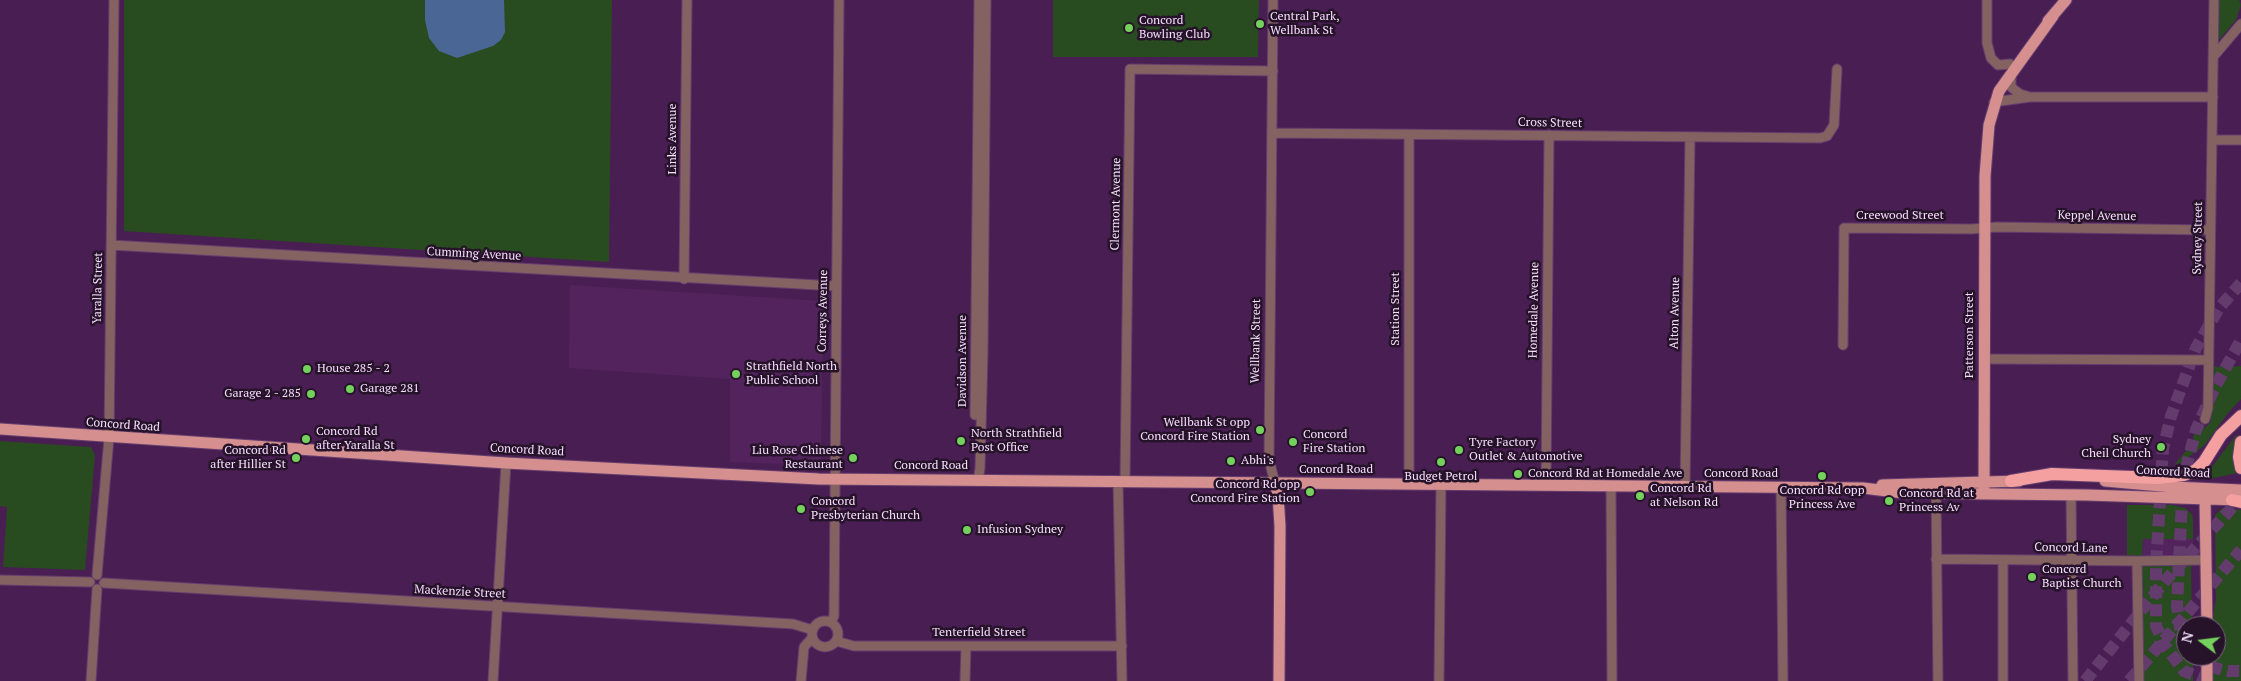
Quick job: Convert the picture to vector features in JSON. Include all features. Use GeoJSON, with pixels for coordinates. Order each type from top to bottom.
{"type":"FeatureCollection","features":[{"type":"Feature","properties":{"kind":"highway"},"geometry":{"type":"LineString","coordinates":[[2011,481],[2070,473],[2158,478],[2178,476],[2196,470],[2204,462],[2221,435],[2240,416]]}},
{"type":"Feature","properties":{"kind":"highway"},"geometry":{"type":"LineString","coordinates":[[2241,442],[2239,457],[2241,468]]}},
{"type":"Feature","properties":{"kind":"main road"},"geometry":{"type":"LineString","coordinates":[[2010,69],[2046,28],[2066,0]]}},
{"type":"Feature","properties":{"kind":"main road","name":"Patterson Street"},"geometry":{"type":"LineString","coordinates":[[1984,494],[1985,176],[1989,125],[1994,102],[2010,69]]}},
{"type":"Feature","properties":{"kind":"main road","name":"Patterson Street"},"geometry":{"type":"LineString","coordinates":[[1985,176],[1982,148],[1985,106],[1993,87],[2010,69]]}},
{"type":"Feature","properties":{"kind":"main road","name":"Concord Road"},"geometry":{"type":"LineString","coordinates":[[0,429],[109,438],[506,463],[834,480],[1863,488],[1904,493],[1984,482],[2096,480],[2172,487],[2241,490]]}},
{"type":"Feature","properties":{"kind":"main road","name":"Wellbank Street"},"geometry":{"type":"LineString","coordinates":[[1275,484],[1278,495],[1280,526],[1279,681]]}},
{"type":"Feature","properties":{"kind":"main road"},"geometry":{"type":"LineString","coordinates":[[2207,616],[2206,498],[2207,493],[2213,488]]}},
{"type":"Feature","properties":{"kind":"main road","name":"Concord Road"},"geometry":{"type":"LineString","coordinates":[[1936,489],[1984,494],[2206,498],[2238,501]]}},
{"type":"Feature","properties":{"kind":"main road"},"geometry":{"type":"LineString","coordinates":[[2191,498],[2198,500],[2206,511]]}},
{"type":"Feature","properties":{"kind":"main road"},"geometry":{"type":"LineString","coordinates":[[2207,666],[2207,681]]}},
{"type":"Feature","properties":{"kind":"street","name":"Yaralla Street"},"geometry":{"type":"LineString","coordinates":[[97,575],[109,438],[114,0]]}},
{"type":"Feature","properties":{"kind":"street","name":"Links Avenue"},"geometry":{"type":"LineString","coordinates":[[684,279],[686,0]]}},
{"type":"Feature","properties":{"kind":"street","name":"Correys Avenue"},"geometry":{"type":"LineString","coordinates":[[831,622],[834,616],[839,0]]}},
{"type":"Feature","properties":{"kind":"street","name":"Davidson Avenue"},"geometry":{"type":"LineString","coordinates":[[978,0],[975,388],[976,468],[978,480]]}},
{"type":"Feature","properties":{"kind":"street","name":"Davidson Avenue"},"geometry":{"type":"LineString","coordinates":[[978,480],[980,468],[982,362],[986,0]]}},
{"type":"Feature","properties":{"kind":"street","name":"Wellbank Street"},"geometry":{"type":"LineString","coordinates":[[1273,0],[1269,460],[1275,484]]}},
{"type":"Feature","properties":{"kind":"street"},"geometry":{"type":"LineString","coordinates":[[1987,0],[1987,43],[1991,58],[1994,62],[2010,69],[2012,87],[2020,94],[2030,97]]}},
{"type":"Feature","properties":{"kind":"street","name":"Sydney Street"},"geometry":{"type":"LineString","coordinates":[[2205,419],[2208,408],[2214,0]]}},
{"type":"Feature","properties":{"kind":"street"},"geometry":{"type":"LineString","coordinates":[[2214,56],[2241,24]]}},
{"type":"Feature","properties":{"kind":"street","name":"Clermont Avenue"},"geometry":{"type":"LineString","coordinates":[[1121,482],[1130,69],[1273,71]]}},
{"type":"Feature","properties":{"kind":"street","name":"Cross Street"},"geometry":{"type":"LineString","coordinates":[[1272,133],[1820,138],[1827,136],[1834,124],[1837,69]]}},
{"type":"Feature","properties":{"kind":"street"},"geometry":{"type":"LineString","coordinates":[[1994,102],[2030,97],[2213,97]]}},
{"type":"Feature","properties":{"kind":"street","name":"Station Street"},"geometry":{"type":"LineString","coordinates":[[1409,134],[1409,484]]}},
{"type":"Feature","properties":{"kind":"street","name":"Homedale Avenue"},"geometry":{"type":"LineString","coordinates":[[1546,486],[1549,136]]}},
{"type":"Feature","properties":{"kind":"street","name":"Alton Avenue"},"geometry":{"type":"LineString","coordinates":[[1684,487],[1690,138]]}},
{"type":"Feature","properties":{"kind":"street"},"geometry":{"type":"LineString","coordinates":[[2213,140],[2241,140]]}},
{"type":"Feature","properties":{"kind":"street","name":"Keppel Avenue"},"geometry":{"type":"LineString","coordinates":[[1984,229],[1996,227],[2210,230]]}},
{"type":"Feature","properties":{"kind":"street","name":"Creewood Street"},"geometry":{"type":"LineString","coordinates":[[1843,345],[1844,228],[1984,229]]}},
{"type":"Feature","properties":{"kind":"street","name":"Cumming Avenue"},"geometry":{"type":"LineString","coordinates":[[111,245],[684,279],[836,286]]}},
{"type":"Feature","properties":{"kind":"street"},"geometry":{"type":"LineString","coordinates":[[1984,359],[2208,360]]}},
{"type":"Feature","properties":{"kind":"street"},"geometry":{"type":"LineString","coordinates":[[493,681],[506,463]]}},
{"type":"Feature","properties":{"kind":"street"},"geometry":{"type":"LineString","coordinates":[[1121,482],[1122,681]]}},
{"type":"Feature","properties":{"kind":"street"},"geometry":{"type":"LineString","coordinates":[[1439,681],[1441,484]]}},
{"type":"Feature","properties":{"kind":"street"},"geometry":{"type":"LineString","coordinates":[[1611,486],[1612,681]]}},
{"type":"Feature","properties":{"kind":"street"},"geometry":{"type":"LineString","coordinates":[[1781,488],[1784,681]]}},
{"type":"Feature","properties":{"kind":"street"},"geometry":{"type":"LineString","coordinates":[[1936,489],[1938,681]]}},
{"type":"Feature","properties":{"kind":"street"},"geometry":{"type":"LineString","coordinates":[[2072,495],[2072,681]]}},
{"type":"Feature","properties":{"kind":"street","name":"Concord Lane"},"geometry":{"type":"LineString","coordinates":[[1936,559],[2206,560]]}},
{"type":"Feature","properties":{"kind":"street"},"geometry":{"type":"LineString","coordinates":[[2003,560],[2003,681]]}},
{"type":"Feature","properties":{"kind":"street"},"geometry":{"type":"LineString","coordinates":[[2137,561],[2139,681]]}},
{"type":"Feature","properties":{"kind":"street"},"geometry":{"type":"LineString","coordinates":[[90,582],[92,577],[97,575],[102,577],[91,681]]}},
{"type":"Feature","properties":{"kind":"street"},"geometry":{"type":"LineString","coordinates":[[0,580],[90,582]]}},
{"type":"Feature","properties":{"kind":"street"},"geometry":{"type":"LineString","coordinates":[[90,582],[92,587],[100,586]]}},
{"type":"Feature","properties":{"kind":"street","name":"Mackenzie Street"},"geometry":{"type":"LineString","coordinates":[[100,586],[793,624],[813,634]]}},
{"type":"Feature","properties":{"kind":"street"},"geometry":{"type":"LineString","coordinates":[[801,681],[804,647],[813,634],[822,621],[831,622],[837,628],[836,641],[826,648],[817,645],[813,634]]}},
{"type":"Feature","properties":{"kind":"street","name":"Tenterfield Street"},"geometry":{"type":"LineString","coordinates":[[836,641],[854,646],[1122,646]]}},
{"type":"Feature","properties":{"kind":"street"},"geometry":{"type":"LineString","coordinates":[[965,681],[966,646]]}},
{"type":"Feature","properties":{"kind":"shaded area","name":"Strathfield North Public School"},"geometry":{"type":"Polygon","coordinates":[[[570,285],[823,301],[821,462],[817,465],[730,462],[730,379],[569,368],[570,285]]]}},
{"type":"Feature","properties":{"kind":"shaded area"},"geometry":{"type":"Polygon","coordinates":[[[2143,539],[2193,539],[2193,556],[2142,558],[2143,539]]]}},
{"type":"Feature","properties":{"kind":"green space"},"geometry":{"type":"Polygon","coordinates":[[[124,0],[612,0],[609,262],[124,231],[124,0]]]}},
{"type":"Feature","properties":{"kind":"green space","name":"Concord Bowling Club"},"geometry":{"type":"Polygon","coordinates":[[[1053,0],[1259,0],[1258,57],[1053,57],[1053,0]]]}},
{"type":"Feature","properties":{"kind":"green space"},"geometry":{"type":"Polygon","coordinates":[[[2217,0],[2239,0],[2241,5],[2236,20],[2218,41],[2217,0]]]}},
{"type":"Feature","properties":{"kind":"green space"},"geometry":{"type":"Polygon","coordinates":[[[2241,366],[2241,399],[2228,413],[2204,446],[2180,463],[2174,465],[2193,443],[2194,430],[2205,428],[2211,421],[2211,367],[2241,366]]]}},
{"type":"Feature","properties":{"kind":"green space"},"geometry":{"type":"Polygon","coordinates":[[[2236,435],[2238,436],[2235,445],[2237,473],[2214,478],[2205,476],[2236,435]]]}},
{"type":"Feature","properties":{"kind":"green space"},"geometry":{"type":"Polygon","coordinates":[[[0,441],[91,447],[95,455],[85,570],[3,567],[7,507],[0,506],[0,441]]]}},
{"type":"Feature","properties":{"kind":"green space"},"geometry":{"type":"Polygon","coordinates":[[[2127,505],[2172,505],[2185,508],[2192,514],[2193,539],[2143,539],[2142,558],[2127,559],[2127,505]]]}},
{"type":"Feature","properties":{"kind":"green space"},"geometry":{"type":"Polygon","coordinates":[[[2222,508],[2241,510],[2241,681],[2212,681],[2212,666],[2226,666],[2226,616],[2213,616],[2216,598],[2215,515],[2222,508]]]}},
{"type":"Feature","properties":{"kind":"green space"},"geometry":{"type":"Polygon","coordinates":[[[2141,564],[2191,565],[2192,616],[2176,616],[2176,666],[2193,666],[2193,681],[2142,681],[2141,564]]]}},
{"type":"Feature","properties":{"kind":"water"},"geometry":{"type":"Polygon","coordinates":[[[425,0],[504,0],[505,32],[501,40],[493,46],[457,58],[439,51],[429,38],[425,20],[425,0]]]}},
{"type":"Feature","properties":{"kind":"tunnel"},"geometry":{"type":"LineString","coordinates":[[2209,681],[2184,671],[2165,646],[2156,626],[2156,567],[2163,449],[2171,416],[2196,348],[2219,308],[2241,283]]}},
{"type":"Feature","properties":{"kind":"tunnel"},"geometry":{"type":"LineString","coordinates":[[2178,616],[2177,606],[2183,479],[2196,430],[2215,387],[2241,340]]}},
{"type":"Feature","properties":{"kind":"tunnel"},"geometry":{"type":"LineString","coordinates":[[2085,681],[2165,581],[2241,498]]}},
{"type":"Feature","properties":{"kind":"tunnel"},"geometry":{"type":"LineString","coordinates":[[2129,681],[2241,550]]}},
{"type":"Feature","properties":{"kind":"tunnel"},"geometry":{"type":"LineString","coordinates":[[2212,666],[2228,671],[2241,671]]}},
{"type":"Feature","properties":{"kind":"place","name":"Central Park, Wellbank St"},"geometry":{"type":"Point","coordinates":[1260,24]}},
{"type":"Feature","properties":{"kind":"place","name":"Concord Bowling Club"},"geometry":{"type":"Point","coordinates":[1129,28]}},
{"type":"Feature","properties":{"kind":"place","name":"House 285 - 2"},"geometry":{"type":"Point","coordinates":[307,369]}},
{"type":"Feature","properties":{"kind":"place","name":"Strathfield North Public School"},"geometry":{"type":"Point","coordinates":[736,374]}},
{"type":"Feature","properties":{"kind":"place","name":"Garage 281"},"geometry":{"type":"Point","coordinates":[350,389]}},
{"type":"Feature","properties":{"kind":"place","name":"Garage 2 - 285"},"geometry":{"type":"Point","coordinates":[311,394]}},
{"type":"Feature","properties":{"kind":"place","name":"Wellbank St opp Concord Fire Station"},"geometry":{"type":"Point","coordinates":[1260,430]}},
{"type":"Feature","properties":{"kind":"place","name":"Concord Rd after Yaralla St"},"geometry":{"type":"Point","coordinates":[306,439]}},
{"type":"Feature","properties":{"kind":"place","name":"North Strathfield Post Office"},"geometry":{"type":"Point","coordinates":[961,441]}},
{"type":"Feature","properties":{"kind":"place","name":"Concord Fire Station"},"geometry":{"type":"Point","coordinates":[1293,442]}},
{"type":"Feature","properties":{"kind":"place","name":"Sydney Cheil Church"},"geometry":{"type":"Point","coordinates":[2161,447]}},
{"type":"Feature","properties":{"kind":"place","name":"Tyre Factory Outlet & Automotive"},"geometry":{"type":"Point","coordinates":[1459,450]}},
{"type":"Feature","properties":{"kind":"place","name":"Concord Rd after Hillier St"},"geometry":{"type":"Point","coordinates":[296,458]}},
{"type":"Feature","properties":{"kind":"place","name":"Liu Rose Chinese Restaurant"},"geometry":{"type":"Point","coordinates":[853,458]}},
{"type":"Feature","properties":{"kind":"place","name":"Abhi's"},"geometry":{"type":"Point","coordinates":[1231,461]}},
{"type":"Feature","properties":{"kind":"place","name":"Budget Petrol"},"geometry":{"type":"Point","coordinates":[1441,462]}},
{"type":"Feature","properties":{"kind":"place","name":"Concord Rd at Homedale Ave"},"geometry":{"type":"Point","coordinates":[1518,474]}},
{"type":"Feature","properties":{"kind":"place","name":"Concord Rd opp Princess Ave"},"geometry":{"type":"Point","coordinates":[1822,476]}},
{"type":"Feature","properties":{"kind":"place","name":"Concord Rd opp Concord Fire Station"},"geometry":{"type":"Point","coordinates":[1310,492]}},
{"type":"Feature","properties":{"kind":"place","name":"Concord Rd at Nelson Rd"},"geometry":{"type":"Point","coordinates":[1640,496]}},
{"type":"Feature","properties":{"kind":"place","name":"Concord Rd at Princess Av"},"geometry":{"type":"Point","coordinates":[1889,501]}},
{"type":"Feature","properties":{"kind":"place","name":"Concord Presbyterian Church"},"geometry":{"type":"Point","coordinates":[801,509]}},
{"type":"Feature","properties":{"kind":"place","name":"Infusion Sydney"},"geometry":{"type":"Point","coordinates":[967,530]}},
{"type":"Feature","properties":{"kind":"place","name":"Concord Baptist Church"},"geometry":{"type":"Point","coordinates":[2032,577]}}]}
